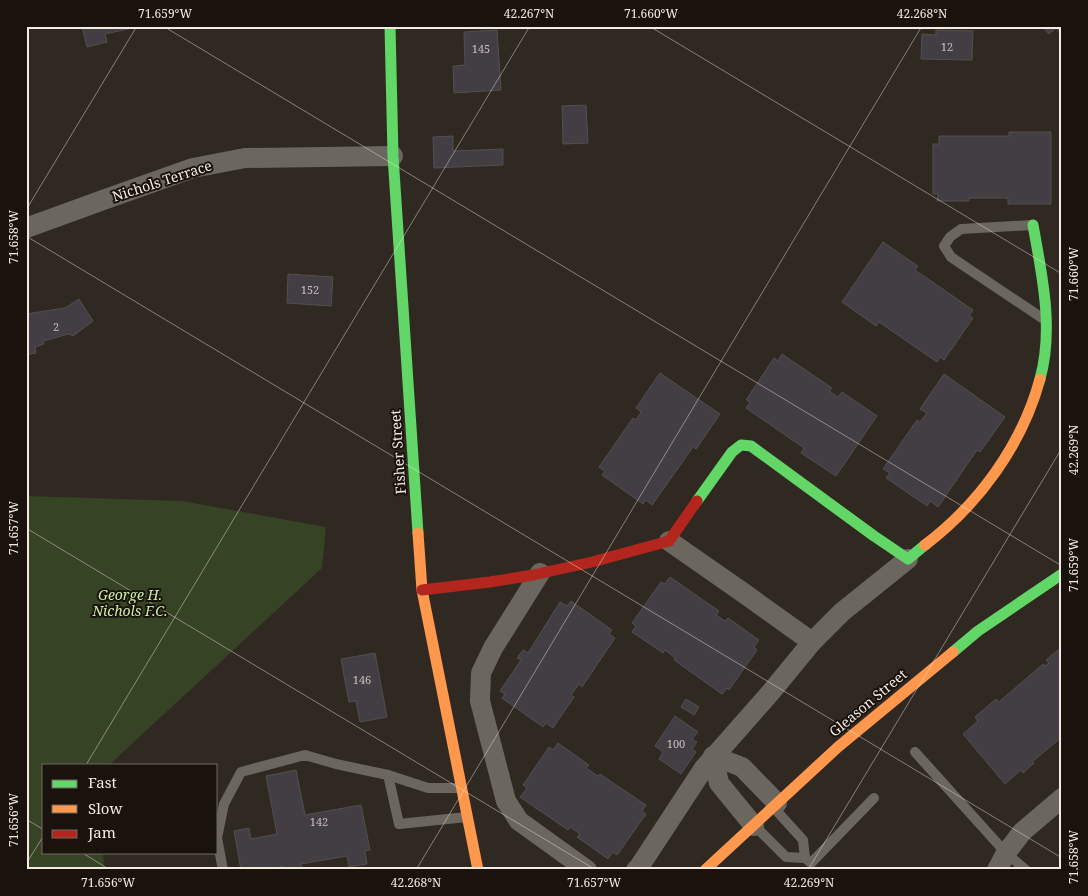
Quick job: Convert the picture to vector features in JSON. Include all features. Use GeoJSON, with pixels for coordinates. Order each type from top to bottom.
{"type":"FeatureCollection","features":[{"type":"Feature","properties":{"kind":"street","name":"Fisher Street"},"geometry":{"type":"LineString","coordinates":[[390,26],[393,156],[422,590],[478,870]]}},
{"type":"Feature","properties":{"kind":"street","name":"Nichols Terrace"},"geometry":{"type":"LineString","coordinates":[[26,228],[193,168],[245,158],[393,156]]}},
{"type":"Feature","properties":{"kind":"street"},"geometry":{"type":"LineString","coordinates":[[636,870],[713,756],[771,692],[812,642],[842,612],[946,530],[975,500],[1021,432],[1037,394],[1044,362],[1045,300],[1033,225]]}},
{"type":"Feature","properties":{"kind":"street"},"geometry":{"type":"LineString","coordinates":[[422,590],[490,582],[540,573],[670,542],[732,452],[741,445],[751,446],[908,559]]}},
{"type":"Feature","properties":{"kind":"street"},"geometry":{"type":"LineString","coordinates":[[670,542],[812,642]]}},
{"type":"Feature","properties":{"kind":"street"},"geometry":{"type":"LineString","coordinates":[[540,573],[493,648],[481,673],[480,701],[506,801],[519,821],[587,870]]}},
{"type":"Feature","properties":{"kind":"street","name":"Gleason Street"},"geometry":{"type":"LineString","coordinates":[[705,870],[838,747],[978,631],[1062,574]]}},
{"type":"Feature","properties":{"kind":"street"},"geometry":{"type":"LineString","coordinates":[[713,756],[742,768],[775,805]]}},
{"type":"Feature","properties":{"kind":"street"},"geometry":{"type":"LineString","coordinates":[[713,756],[719,783],[754,826]]}},
{"type":"Feature","properties":{"kind":"street"},"geometry":{"type":"LineString","coordinates":[[1002,861],[1022,832],[1062,798]]}},
{"type":"Feature","properties":{"kind":"lane"},"geometry":{"type":"LineString","coordinates":[[1033,225],[961,229],[950,237],[944,246],[951,257],[1046,320]]}},
{"type":"Feature","properties":{"kind":"lane"},"geometry":{"type":"LineString","coordinates":[[915,752],[1002,861],[1026,870]]}},
{"type":"Feature","properties":{"kind":"lane"},"geometry":{"type":"LineString","coordinates":[[218,833],[224,804],[241,772],[305,755],[388,775],[428,788],[462,788]]}},
{"type":"Feature","properties":{"kind":"lane"},"geometry":{"type":"LineString","coordinates":[[388,775],[399,824],[468,817]]}},
{"type":"Feature","properties":{"kind":"lane"},"geometry":{"type":"LineString","coordinates":[[754,826],[786,857],[805,858],[811,863],[874,798]]}},
{"type":"Feature","properties":{"kind":"lane"},"geometry":{"type":"LineString","coordinates":[[775,805],[803,840],[805,858]]}},
{"type":"Feature","properties":{"kind":"lane"},"geometry":{"type":"LineString","coordinates":[[218,843],[224,870]]}},
{"type":"Feature","properties":{"kind":"green space","name":"George H. Nichols F.C."},"geometry":{"type":"Polygon","coordinates":[[[26,496],[182,501],[326,527],[322,568],[110,764],[42,764],[42,854],[103,854],[104,870],[26,870],[26,496]]]}},
{"type":"Feature","properties":{"kind":"building"},"geometry":{"type":"Polygon","coordinates":[[[82,26],[141,26],[105,34],[107,42],[87,47],[82,26]]]}},
{"type":"Feature","properties":{"kind":"building"},"geometry":{"type":"Polygon","coordinates":[[[1042,26],[1062,26],[1062,35],[1056,28],[1049,34],[1042,26]]]}},
{"type":"Feature","properties":{"kind":"building"},"geometry":{"type":"Polygon","coordinates":[[[497,30],[501,90],[454,93],[453,66],[465,65],[464,32],[497,30]]]}},
{"type":"Feature","properties":{"kind":"building"},"geometry":{"type":"Polygon","coordinates":[[[936,30],[973,31],[972,60],[921,59],[922,34],[936,35],[936,30]]]}},
{"type":"Feature","properties":{"kind":"building"},"geometry":{"type":"Polygon","coordinates":[[[586,105],[588,143],[563,144],[562,106],[586,105]]]}},
{"type":"Feature","properties":{"kind":"building"},"geometry":{"type":"Polygon","coordinates":[[[1009,132],[1051,132],[1051,204],[1008,204],[1008,198],[969,198],[969,201],[937,201],[938,194],[933,194],[933,144],[939,144],[939,136],[1009,136],[1009,132]]]}},
{"type":"Feature","properties":{"kind":"building"},"geometry":{"type":"Polygon","coordinates":[[[453,136],[453,151],[503,149],[503,165],[434,168],[433,137],[453,136]]]}},
{"type":"Feature","properties":{"kind":"building"},"geometry":{"type":"Polygon","coordinates":[[[883,242],[918,266],[915,270],[973,310],[969,316],[973,318],[944,360],[940,357],[937,362],[879,322],[876,326],[842,302],[883,242]]]}},
{"type":"Feature","properties":{"kind":"building"},"geometry":{"type":"Polygon","coordinates":[[[288,274],[333,277],[331,306],[287,303],[288,274]]]}},
{"type":"Feature","properties":{"kind":"building"},"geometry":{"type":"Polygon","coordinates":[[[79,299],[93,321],[73,336],[69,334],[43,341],[44,344],[35,347],[36,353],[26,355],[26,314],[65,308],[79,299]]]}},
{"type":"Feature","properties":{"kind":"building"},"geometry":{"type":"Polygon","coordinates":[[[782,354],[832,388],[829,391],[838,397],[842,392],[877,416],[836,476],[801,453],[804,448],[746,408],[750,402],[746,400],[774,358],[778,361],[782,354]]]}},
{"type":"Feature","properties":{"kind":"building"},"geometry":{"type":"Polygon","coordinates":[[[660,373],[720,414],[696,449],[693,447],[652,505],[646,500],[643,504],[602,475],[605,471],[599,467],[633,418],[636,420],[641,412],[636,408],[660,373]]]}},
{"type":"Feature","properties":{"kind":"building"},"geometry":{"type":"Polygon","coordinates":[[[944,374],[1005,417],[980,452],[977,450],[938,507],[930,501],[927,506],[886,478],[890,473],[883,469],[917,420],[920,422],[927,413],[920,409],[944,374]]]}},
{"type":"Feature","properties":{"kind":"building"},"geometry":{"type":"Polygon","coordinates":[[[670,577],[719,611],[716,615],[725,621],[728,618],[759,640],[754,647],[757,650],[729,690],[727,688],[722,694],[674,660],[675,658],[665,650],[663,653],[632,632],[636,626],[632,623],[661,582],[665,584],[670,577]]]}},
{"type":"Feature","properties":{"kind":"building"},"geometry":{"type":"Polygon","coordinates":[[[571,601],[612,630],[609,634],[615,638],[582,687],[579,684],[571,695],[574,697],[553,728],[546,723],[543,727],[502,698],[505,694],[500,691],[521,660],[517,658],[523,650],[528,653],[560,602],[567,606],[571,601]]]}},
{"type":"Feature","properties":{"kind":"building"},"geometry":{"type":"Polygon","coordinates":[[[1062,647],[1062,737],[1032,762],[1034,763],[1023,773],[1021,770],[1005,784],[963,734],[978,721],[975,717],[996,699],[999,702],[1043,664],[1045,666],[1049,663],[1046,660],[1062,647]]]}},
{"type":"Feature","properties":{"kind":"building"},"geometry":{"type":"Polygon","coordinates":[[[375,653],[387,717],[360,722],[356,701],[349,702],[341,659],[375,653]]]}},
{"type":"Feature","properties":{"kind":"building"},"geometry":{"type":"Polygon","coordinates":[[[686,699],[699,707],[694,715],[681,707],[686,699]]]}},
{"type":"Feature","properties":{"kind":"building"},"geometry":{"type":"Polygon","coordinates":[[[675,716],[698,732],[692,739],[697,742],[692,749],[696,752],[681,774],[659,759],[663,752],[655,746],[675,716]]]}},
{"type":"Feature","properties":{"kind":"building"},"geometry":{"type":"Polygon","coordinates":[[[558,743],[589,765],[586,768],[598,776],[600,774],[646,805],[642,811],[646,814],[617,855],[613,852],[608,859],[577,837],[580,834],[570,827],[568,830],[520,797],[527,788],[523,785],[549,747],[553,750],[558,743]]]}},
{"type":"Feature","properties":{"kind":"building"},"geometry":{"type":"Polygon","coordinates":[[[296,770],[305,815],[361,805],[370,850],[365,851],[367,864],[349,867],[347,856],[301,864],[302,870],[285,870],[284,866],[267,870],[241,870],[234,831],[249,828],[251,839],[277,834],[266,776],[296,770]]]}},
{"type":"Feature","properties":{"kind":"traffic: fast"},"geometry":{"type":"LineString","coordinates":[[390,26],[393,156],[418,533]]}},
{"type":"Feature","properties":{"kind":"traffic: fast"},"geometry":{"type":"LineString","coordinates":[[1033,225],[1043,283],[1046,321],[1046,341],[1040,379]]}},
{"type":"Feature","properties":{"kind":"traffic: fast"},"geometry":{"type":"LineString","coordinates":[[697,501],[732,452],[741,445],[751,446],[908,559],[925,545]]}},
{"type":"Feature","properties":{"kind":"traffic: fast"},"geometry":{"type":"LineString","coordinates":[[953,652],[978,631],[1062,574]]}},
{"type":"Feature","properties":{"kind":"traffic: slow"},"geometry":{"type":"LineString","coordinates":[[925,545],[963,511],[996,471],[1022,427],[1040,379]]}},
{"type":"Feature","properties":{"kind":"traffic: slow"},"geometry":{"type":"LineString","coordinates":[[418,533],[422,590],[478,870]]}},
{"type":"Feature","properties":{"kind":"traffic: slow"},"geometry":{"type":"LineString","coordinates":[[705,870],[838,747],[953,652]]}},
{"type":"Feature","properties":{"kind":"traffic: jam"},"geometry":{"type":"LineString","coordinates":[[422,590],[533,575],[592,562],[669,541],[697,501]]}}]}
